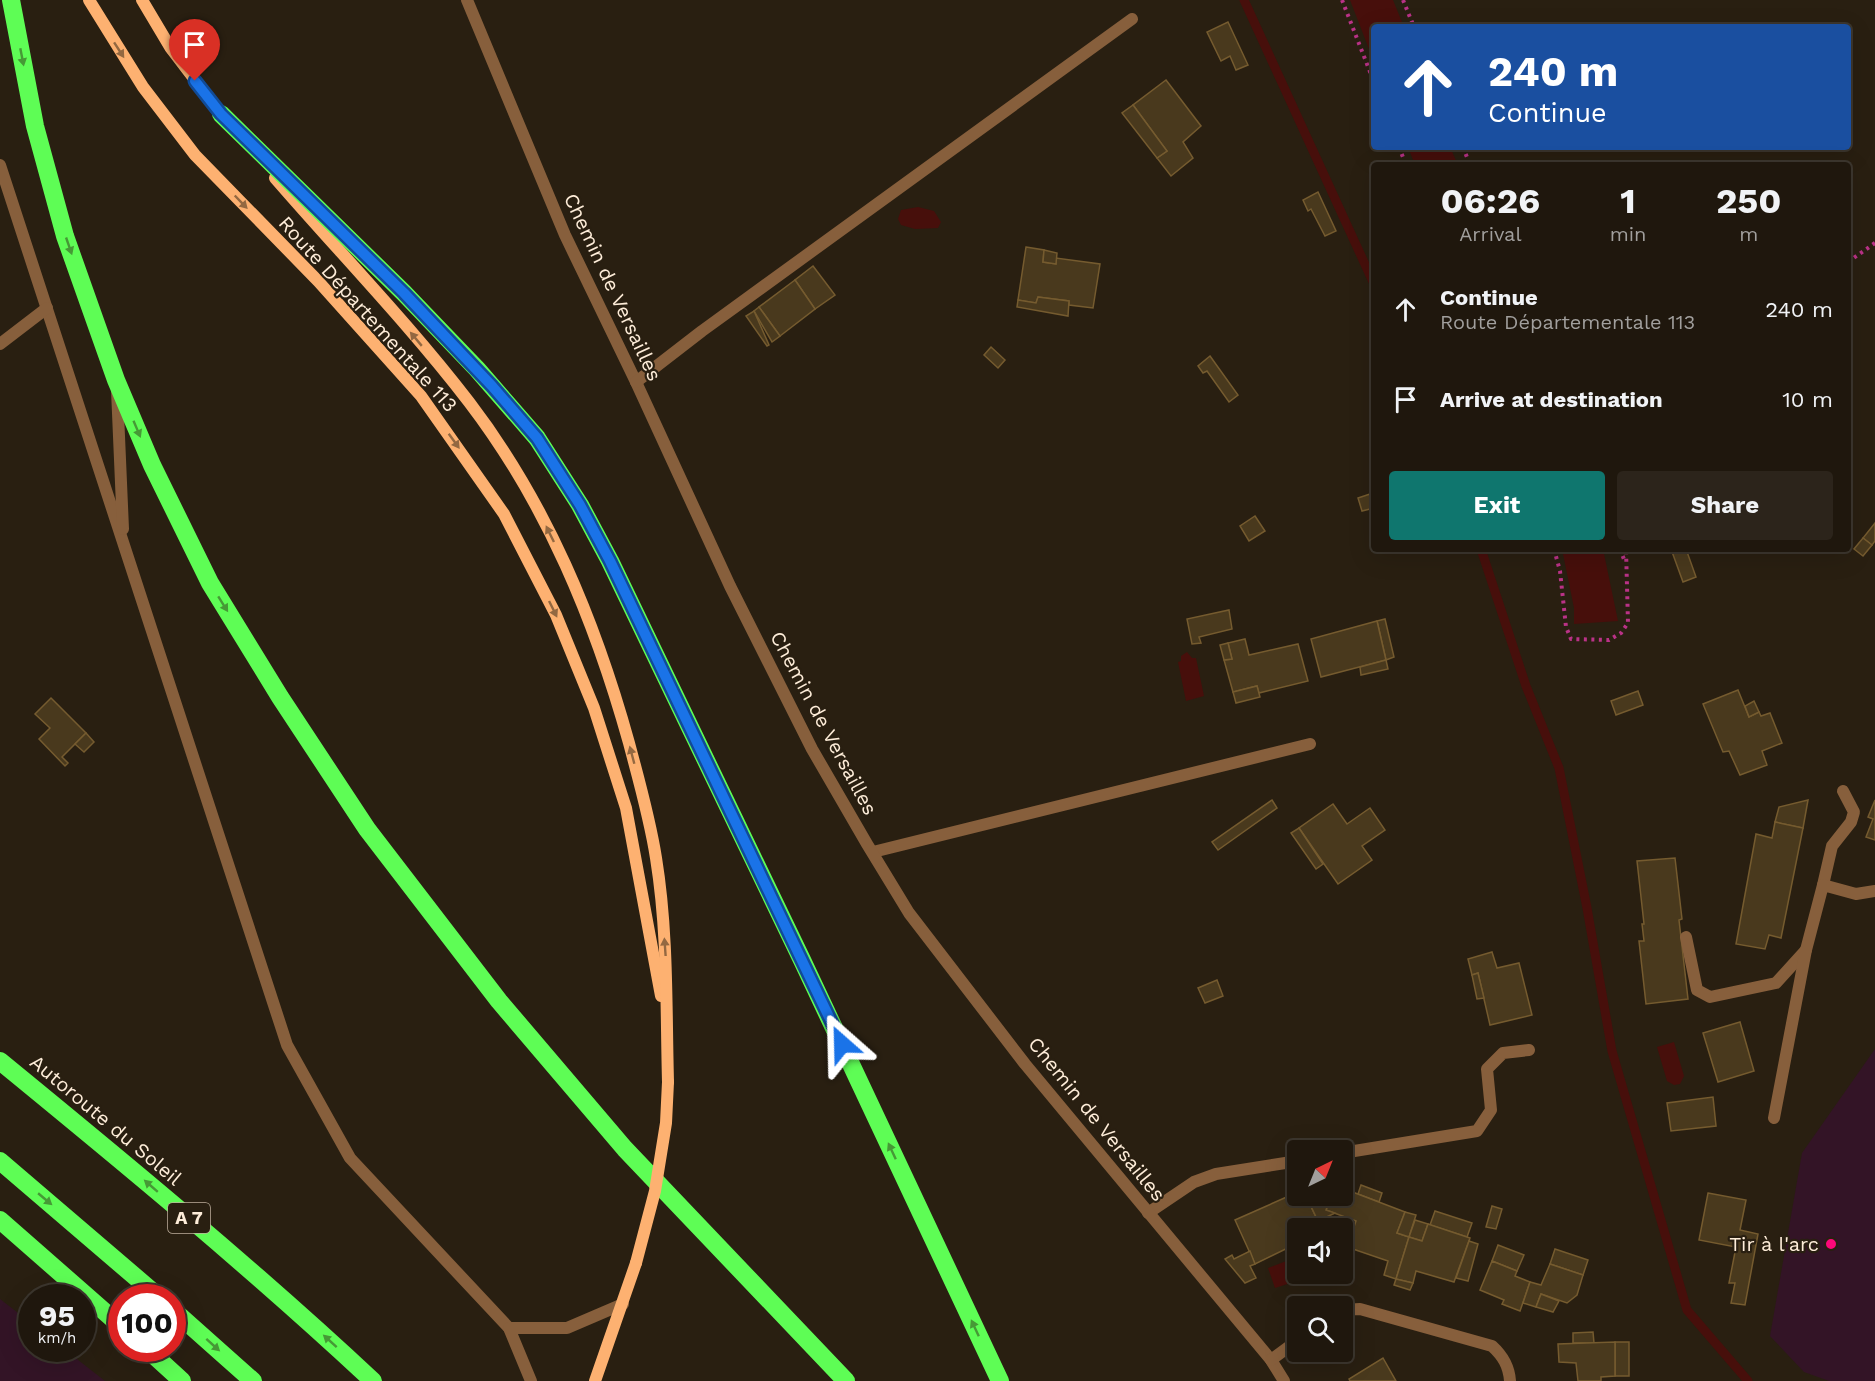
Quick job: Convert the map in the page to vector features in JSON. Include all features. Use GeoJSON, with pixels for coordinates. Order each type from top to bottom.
{"type":"FeatureCollection","features":[{"type":"Feature","properties":{"kind":"highway"},"geometry":{"type":"LineString","coordinates":[[11,0],[35,126],[65,236],[116,380],[152,465],[210,583],[280,697],[367,829],[499,1001],[625,1149],[846,1381]]}},
{"type":"Feature","properties":{"kind":"highway"},"geometry":{"type":"LineString","coordinates":[[221,114],[404,293],[477,369],[537,438],[580,505],[610,561],[802,960],[1000,1381]]}},
{"type":"Feature","properties":{"kind":"highway","name":"Autoroute du Soleil"},"geometry":{"type":"LineString","coordinates":[[0,1061],[131,1168],[373,1381]]}},
{"type":"Feature","properties":{"kind":"highway"},"geometry":{"type":"LineString","coordinates":[[0,1161],[144,1284]]}},
{"type":"Feature","properties":{"kind":"highway"},"geometry":{"type":"LineString","coordinates":[[0,1220],[108,1315]]}},
{"type":"Feature","properties":{"kind":"highway"},"geometry":{"type":"LineString","coordinates":[[186,1321],[253,1381]]}},
{"type":"Feature","properties":{"kind":"highway"},"geometry":{"type":"LineString","coordinates":[[161,1362],[182,1381]]}},
{"type":"Feature","properties":{"kind":"main road","name":"Route Départementale 113"},"geometry":{"type":"LineString","coordinates":[[89,0],[143,87],[195,155],[318,281],[421,396],[504,514],[556,615],[594,708],[626,807],[666,1026]]}},
{"type":"Feature","properties":{"kind":"main road","name":"Route Départementale 113"},"geometry":{"type":"LineString","coordinates":[[141,0],[170,47],[221,114],[470,403],[536,504],[579,592],[611,679],[646,804],[656,858],[666,950],[668,1082],[666,1123],[655,1191],[636,1263],[595,1381]]}},
{"type":"Feature","properties":{"kind":"street","name":"Chemin de Versailles"},"geometry":{"type":"LineString","coordinates":[[467,0],[565,235],[730,586],[812,748],[909,913],[1025,1064],[1271,1360],[1284,1381]]}},
{"type":"Feature","properties":{"kind":"street"},"geometry":{"type":"LineString","coordinates":[[636,382],[702,331],[1132,19]]}},
{"type":"Feature","properties":{"kind":"street"},"geometry":{"type":"LineString","coordinates":[[0,165],[287,1045],[350,1158],[508,1328],[531,1381]]}},
{"type":"Feature","properties":{"kind":"street"},"geometry":{"type":"LineString","coordinates":[[0,344],[47,308]]}},
{"type":"Feature","properties":{"kind":"street"},"geometry":{"type":"LineString","coordinates":[[116,380],[124,545]]}},
{"type":"Feature","properties":{"kind":"street"},"geometry":{"type":"LineString","coordinates":[[873,852],[1310,744]]}},
{"type":"Feature","properties":{"kind":"street"},"geometry":{"type":"LineString","coordinates":[[1774,1118],[1806,950],[1832,846],[1851,822],[1854,812],[1843,791]]}},
{"type":"Feature","properties":{"kind":"street"},"geometry":{"type":"LineString","coordinates":[[1823,885],[1856,894],[1875,891]]}},
{"type":"Feature","properties":{"kind":"street"},"geometry":{"type":"LineString","coordinates":[[1686,937],[1696,990],[1710,997],[1776,983],[1806,950]]}},
{"type":"Feature","properties":{"kind":"street"},"geometry":{"type":"LineString","coordinates":[[1353,1151],[1477,1131],[1491,1110],[1487,1069],[1503,1053],[1529,1050]]}},
{"type":"Feature","properties":{"kind":"street"},"geometry":{"type":"LineString","coordinates":[[1148,1213],[1194,1182],[1216,1174],[1287,1163]]}},
{"type":"Feature","properties":{"kind":"street"},"geometry":{"type":"LineString","coordinates":[[508,1328],[567,1328],[623,1304]]}},
{"type":"Feature","properties":{"kind":"street"},"geometry":{"type":"LineString","coordinates":[[1353,1309],[1360,1309],[1492,1346],[1503,1356],[1510,1373],[1510,1381]]}},
{"type":"Feature","properties":{"kind":"street"},"geometry":{"type":"LineString","coordinates":[[1271,1360],[1287,1348]]}},
{"type":"Feature","properties":{"kind":"path"},"geometry":{"type":"LineString","coordinates":[[1342,0],[1371,74]]}},
{"type":"Feature","properties":{"kind":"path"},"geometry":{"type":"LineString","coordinates":[[1403,0],[1413,24]]}},
{"type":"Feature","properties":{"kind":"path"},"geometry":{"type":"LineString","coordinates":[[1851,260],[1875,243]]}},
{"type":"Feature","properties":{"kind":"path"},"geometry":{"type":"LineString","coordinates":[[1555,552],[1560,571],[1566,627],[1571,639],[1609,640],[1621,633],[1628,623],[1626,552]]}},
{"type":"Feature","properties":{"kind":"path"},"geometry":{"type":"LineString","coordinates":[[1621,552],[1626,566]]}},
{"type":"Feature","properties":{"kind":"shaded area"},"geometry":{"type":"Polygon","coordinates":[[[1350,0],[1393,0],[1403,24],[1371,24],[1371,54],[1350,0]]]}},
{"type":"Feature","properties":{"kind":"shaded area"},"geometry":{"type":"Polygon","coordinates":[[[1409,150],[1451,150],[1457,162],[1414,162],[1409,150]]]}},
{"type":"Feature","properties":{"kind":"shaded area"},"geometry":{"type":"Polygon","coordinates":[[[918,207],[934,211],[941,222],[938,228],[915,229],[901,225],[898,219],[901,210],[918,207]]]}},
{"type":"Feature","properties":{"kind":"shaded area"},"geometry":{"type":"Polygon","coordinates":[[[1563,552],[1604,552],[1618,621],[1574,624],[1574,608],[1563,552]]]}},
{"type":"Feature","properties":{"kind":"shaded area"},"geometry":{"type":"Polygon","coordinates":[[[1187,652],[1192,658],[1196,658],[1204,696],[1186,701],[1178,662],[1187,652]]]}},
{"type":"Feature","properties":{"kind":"shaded area"},"geometry":{"type":"Polygon","coordinates":[[[1674,1042],[1684,1076],[1680,1084],[1674,1085],[1667,1081],[1657,1047],[1674,1042]]]}},
{"type":"Feature","properties":{"kind":"shaded area","name":"Tir à l'arc"},"geometry":{"type":"Polygon","coordinates":[[[1875,1049],[1875,1381],[1829,1381],[1804,1372],[1770,1336],[1802,1153],[1875,1049]]]}},
{"type":"Feature","properties":{"kind":"shaded area"},"geometry":{"type":"Polygon","coordinates":[[[1287,1261],[1287,1284],[1275,1288],[1268,1268],[1287,1261]]]}},
{"type":"Feature","properties":{"kind":"shaded area"},"geometry":{"type":"Polygon","coordinates":[[[0,1299],[18,1313],[18,1362],[81,1362],[105,1381],[0,1381],[0,1299]]]}},
{"type":"Feature","properties":{"kind":"building"},"geometry":{"type":"Polygon","coordinates":[[[1228,22],[1248,65],[1236,70],[1230,56],[1221,61],[1207,32],[1228,22]]]}},
{"type":"Feature","properties":{"kind":"building"},"geometry":{"type":"Polygon","coordinates":[[[1166,80],[1201,126],[1183,142],[1193,158],[1171,176],[1157,158],[1167,151],[1133,105],[1166,80]]]}},
{"type":"Feature","properties":{"kind":"building"},"geometry":{"type":"Polygon","coordinates":[[[1133,105],[1167,151],[1157,158],[1122,113],[1133,105]]]}},
{"type":"Feature","properties":{"kind":"building"},"geometry":{"type":"Polygon","coordinates":[[[1318,192],[1336,231],[1325,236],[1311,209],[1308,211],[1303,200],[1318,192]]]}},
{"type":"Feature","properties":{"kind":"building"},"geometry":{"type":"Polygon","coordinates":[[[1026,247],[1044,250],[1043,262],[1056,264],[1056,258],[1100,264],[1093,308],[1069,305],[1069,301],[1038,297],[1036,303],[1018,300],[1026,247]]]}},
{"type":"Feature","properties":{"kind":"building"},"geometry":{"type":"Polygon","coordinates":[[[1044,250],[1057,253],[1056,264],[1043,262],[1044,250]]]}},
{"type":"Feature","properties":{"kind":"building"},"geometry":{"type":"Polygon","coordinates":[[[813,266],[835,295],[815,309],[795,280],[813,266]]]}},
{"type":"Feature","properties":{"kind":"building"},"geometry":{"type":"Polygon","coordinates":[[[795,280],[815,309],[780,336],[759,307],[795,280]]]}},
{"type":"Feature","properties":{"kind":"building"},"geometry":{"type":"Polygon","coordinates":[[[1038,297],[1069,301],[1068,316],[1017,307],[1018,300],[1036,303],[1038,297]]]}},
{"type":"Feature","properties":{"kind":"building"},"geometry":{"type":"Polygon","coordinates":[[[759,307],[780,336],[772,342],[754,311],[759,307]]]}},
{"type":"Feature","properties":{"kind":"building"},"geometry":{"type":"Polygon","coordinates":[[[754,311],[769,345],[767,346],[746,316],[754,311]]]}},
{"type":"Feature","properties":{"kind":"building"},"geometry":{"type":"Polygon","coordinates":[[[991,347],[1005,360],[998,368],[984,355],[991,347]]]}},
{"type":"Feature","properties":{"kind":"building"},"geometry":{"type":"Polygon","coordinates":[[[1210,356],[1238,395],[1229,402],[1207,371],[1203,373],[1198,366],[1210,356]]]}},
{"type":"Feature","properties":{"kind":"building"},"geometry":{"type":"Polygon","coordinates":[[[1370,494],[1371,509],[1362,511],[1358,498],[1370,494]]]}},
{"type":"Feature","properties":{"kind":"building"},"geometry":{"type":"Polygon","coordinates":[[[1255,516],[1265,531],[1249,541],[1240,526],[1255,516]]]}},
{"type":"Feature","properties":{"kind":"building"},"geometry":{"type":"Polygon","coordinates":[[[1875,523],[1875,541],[1872,545],[1863,538],[1875,523]]]}},
{"type":"Feature","properties":{"kind":"building"},"geometry":{"type":"Polygon","coordinates":[[[1863,538],[1872,545],[1863,556],[1854,549],[1863,538]]]}},
{"type":"Feature","properties":{"kind":"building"},"geometry":{"type":"Polygon","coordinates":[[[1672,552],[1687,552],[1696,577],[1683,582],[1672,552]]]}},
{"type":"Feature","properties":{"kind":"building"},"geometry":{"type":"Polygon","coordinates":[[[1229,610],[1232,629],[1199,637],[1201,643],[1192,644],[1187,619],[1229,610]]]}},
{"type":"Feature","properties":{"kind":"building"},"geometry":{"type":"Polygon","coordinates":[[[1385,619],[1394,657],[1386,660],[1377,621],[1385,619]]]}},
{"type":"Feature","properties":{"kind":"building"},"geometry":{"type":"Polygon","coordinates":[[[1377,621],[1386,660],[1321,677],[1311,639],[1377,621]]]}},
{"type":"Feature","properties":{"kind":"building"},"geometry":{"type":"Polygon","coordinates":[[[1245,639],[1249,655],[1298,644],[1308,681],[1259,693],[1257,686],[1233,692],[1224,660],[1232,659],[1228,643],[1245,639]]]}},
{"type":"Feature","properties":{"kind":"building"},"geometry":{"type":"Polygon","coordinates":[[[1228,643],[1232,659],[1224,660],[1220,645],[1228,643]]]}},
{"type":"Feature","properties":{"kind":"building"},"geometry":{"type":"Polygon","coordinates":[[[1386,660],[1388,669],[1361,675],[1360,667],[1386,660]]]}},
{"type":"Feature","properties":{"kind":"building"},"geometry":{"type":"Polygon","coordinates":[[[1257,686],[1260,697],[1236,703],[1233,692],[1257,686]]]}},
{"type":"Feature","properties":{"kind":"building"},"geometry":{"type":"Polygon","coordinates":[[[1738,690],[1749,717],[1759,712],[1761,716],[1770,713],[1782,743],[1762,751],[1767,765],[1740,775],[1729,751],[1723,752],[1703,704],[1738,690]]]}},
{"type":"Feature","properties":{"kind":"building"},"geometry":{"type":"Polygon","coordinates":[[[1638,691],[1643,705],[1616,715],[1611,701],[1638,691]]]}},
{"type":"Feature","properties":{"kind":"building"},"geometry":{"type":"Polygon","coordinates":[[[51,698],[86,733],[62,757],[68,763],[65,766],[39,739],[50,728],[35,714],[51,698]]]}},
{"type":"Feature","properties":{"kind":"building"},"geometry":{"type":"Polygon","coordinates":[[[1754,701],[1759,712],[1749,717],[1745,706],[1754,701]]]}},
{"type":"Feature","properties":{"kind":"building"},"geometry":{"type":"Polygon","coordinates":[[[86,733],[94,742],[84,752],[75,744],[86,733]]]}},
{"type":"Feature","properties":{"kind":"building"},"geometry":{"type":"Polygon","coordinates":[[[1272,800],[1277,808],[1218,850],[1212,842],[1272,800]]]}},
{"type":"Feature","properties":{"kind":"building"},"geometry":{"type":"Polygon","coordinates":[[[1808,800],[1803,828],[1775,822],[1779,807],[1808,800]]]}},
{"type":"Feature","properties":{"kind":"building"},"geometry":{"type":"Polygon","coordinates":[[[1875,800],[1875,840],[1866,837],[1873,819],[1868,817],[1875,800]]]}},
{"type":"Feature","properties":{"kind":"building"},"geometry":{"type":"Polygon","coordinates":[[[1333,804],[1347,824],[1370,808],[1385,830],[1362,846],[1372,860],[1338,884],[1299,828],[1333,804]]]}},
{"type":"Feature","properties":{"kind":"building"},"geometry":{"type":"Polygon","coordinates":[[[1775,822],[1803,828],[1781,938],[1769,935],[1765,949],[1736,944],[1756,834],[1772,838],[1775,822]]]}},
{"type":"Feature","properties":{"kind":"building"},"geometry":{"type":"Polygon","coordinates":[[[1299,828],[1323,864],[1316,869],[1291,833],[1299,828]]]}},
{"type":"Feature","properties":{"kind":"building"},"geometry":{"type":"Polygon","coordinates":[[[1675,858],[1688,999],[1646,1004],[1639,941],[1644,941],[1642,924],[1644,924],[1637,861],[1675,858]]]}},
{"type":"Feature","properties":{"kind":"building"},"geometry":{"type":"Polygon","coordinates":[[[1492,952],[1497,968],[1519,963],[1532,1015],[1490,1025],[1478,973],[1472,975],[1468,959],[1492,952]]]}},
{"type":"Feature","properties":{"kind":"building"},"geometry":{"type":"Polygon","coordinates":[[[1478,973],[1484,998],[1477,999],[1472,975],[1478,973]]]}},
{"type":"Feature","properties":{"kind":"building"},"geometry":{"type":"Polygon","coordinates":[[[1217,980],[1223,996],[1205,1003],[1198,988],[1217,980]]]}},
{"type":"Feature","properties":{"kind":"building"},"geometry":{"type":"Polygon","coordinates":[[[1740,1022],[1754,1071],[1718,1082],[1703,1033],[1740,1022]]]}},
{"type":"Feature","properties":{"kind":"building"},"geometry":{"type":"Polygon","coordinates":[[[1713,1097],[1716,1126],[1671,1131],[1667,1103],[1713,1097]]]}},
{"type":"Feature","properties":{"kind":"building"},"geometry":{"type":"Polygon","coordinates":[[[1361,1185],[1382,1193],[1379,1202],[1358,1194],[1361,1185]]]}},
{"type":"Feature","properties":{"kind":"building"},"geometry":{"type":"Polygon","coordinates":[[[1353,1192],[1405,1212],[1397,1233],[1409,1237],[1396,1279],[1384,1275],[1388,1261],[1353,1249],[1353,1230],[1356,1221],[1353,1218],[1326,1210],[1327,1206],[1353,1206],[1353,1192]]]}},
{"type":"Feature","properties":{"kind":"building"},"geometry":{"type":"Polygon","coordinates":[[[1708,1193],[1746,1200],[1740,1230],[1758,1234],[1745,1305],[1731,1303],[1735,1283],[1729,1283],[1736,1247],[1699,1240],[1708,1193]]]}},
{"type":"Feature","properties":{"kind":"building"},"geometry":{"type":"Polygon","coordinates":[[[1287,1197],[1287,1206],[1311,1206],[1316,1218],[1287,1218],[1287,1248],[1255,1264],[1235,1220],[1287,1197]]]}},
{"type":"Feature","properties":{"kind":"building"},"geometry":{"type":"Polygon","coordinates":[[[1311,1206],[1327,1206],[1326,1210],[1335,1213],[1324,1218],[1317,1218],[1311,1206]]]}},
{"type":"Feature","properties":{"kind":"building"},"geometry":{"type":"Polygon","coordinates":[[[1492,1206],[1502,1209],[1496,1229],[1486,1227],[1492,1206]]]}},
{"type":"Feature","properties":{"kind":"building"},"geometry":{"type":"Polygon","coordinates":[[[1435,1211],[1472,1223],[1467,1237],[1430,1225],[1435,1211]]]}},
{"type":"Feature","properties":{"kind":"building"},"geometry":{"type":"Polygon","coordinates":[[[1405,1212],[1416,1215],[1409,1237],[1397,1233],[1405,1212]]]}},
{"type":"Feature","properties":{"kind":"building"},"geometry":{"type":"Polygon","coordinates":[[[1415,1220],[1428,1224],[1422,1241],[1409,1237],[1415,1220]]]}},
{"type":"Feature","properties":{"kind":"building"},"geometry":{"type":"Polygon","coordinates":[[[1428,1224],[1470,1238],[1454,1282],[1416,1271],[1413,1283],[1396,1279],[1409,1237],[1422,1241],[1428,1224]]]}},
{"type":"Feature","properties":{"kind":"building"},"geometry":{"type":"Polygon","coordinates":[[[1469,1241],[1478,1244],[1468,1281],[1456,1278],[1469,1241]]]}},
{"type":"Feature","properties":{"kind":"building"},"geometry":{"type":"Polygon","coordinates":[[[1498,1245],[1524,1255],[1517,1271],[1492,1261],[1498,1245]]]}},
{"type":"Feature","properties":{"kind":"building"},"geometry":{"type":"Polygon","coordinates":[[[1555,1249],[1588,1260],[1583,1275],[1550,1264],[1555,1249]]]}},
{"type":"Feature","properties":{"kind":"building"},"geometry":{"type":"Polygon","coordinates":[[[1250,1251],[1255,1264],[1250,1266],[1256,1278],[1245,1283],[1225,1259],[1232,1255],[1234,1259],[1250,1251]]]}},
{"type":"Feature","properties":{"kind":"building"},"geometry":{"type":"Polygon","coordinates":[[[1492,1261],[1517,1271],[1515,1276],[1530,1282],[1520,1311],[1502,1304],[1504,1300],[1480,1290],[1492,1261]]]}},
{"type":"Feature","properties":{"kind":"building"},"geometry":{"type":"Polygon","coordinates":[[[1550,1264],[1583,1275],[1577,1295],[1567,1303],[1541,1294],[1536,1307],[1523,1303],[1530,1282],[1541,1285],[1550,1264]]]}},
{"type":"Feature","properties":{"kind":"building"},"geometry":{"type":"Polygon","coordinates":[[[1396,1279],[1413,1283],[1410,1290],[1394,1285],[1396,1279]]]}},
{"type":"Feature","properties":{"kind":"building"},"geometry":{"type":"Polygon","coordinates":[[[1541,1294],[1559,1301],[1553,1312],[1536,1307],[1541,1294]]]}},
{"type":"Feature","properties":{"kind":"building"},"geometry":{"type":"Polygon","coordinates":[[[1593,1332],[1594,1343],[1573,1343],[1573,1333],[1593,1332]]]}},
{"type":"Feature","properties":{"kind":"building"},"geometry":{"type":"Polygon","coordinates":[[[1615,1342],[1629,1342],[1629,1376],[1615,1376],[1615,1342]]]}},
{"type":"Feature","properties":{"kind":"building"},"geometry":{"type":"Polygon","coordinates":[[[1615,1342],[1615,1376],[1601,1377],[1601,1381],[1578,1381],[1576,1363],[1559,1362],[1558,1344],[1615,1342]]]}},
{"type":"Feature","properties":{"kind":"building"},"geometry":{"type":"Polygon","coordinates":[[[1383,1358],[1396,1381],[1350,1381],[1349,1379],[1383,1358]]]}},
{"type":"Feature","properties":{"kind":"waterway"},"geometry":{"type":"LineString","coordinates":[[1244,0],[1371,277]]}},
{"type":"Feature","properties":{"kind":"waterway"},"geometry":{"type":"LineString","coordinates":[[1482,552],[1526,686],[1559,768],[1612,1051],[1687,1310],[1748,1381]]}},
{"type":"Feature","properties":{"kind":"place","name":"Tir à l'arc"},"geometry":{"type":"Point","coordinates":[1831,1244]}},
{"type":"Feature","properties":{"kind":"route"},"geometry":{"type":"LineString","coordinates":[[195,81],[221,114],[404,293],[477,369],[537,438],[580,505],[610,561],[842,1044]]}}]}
